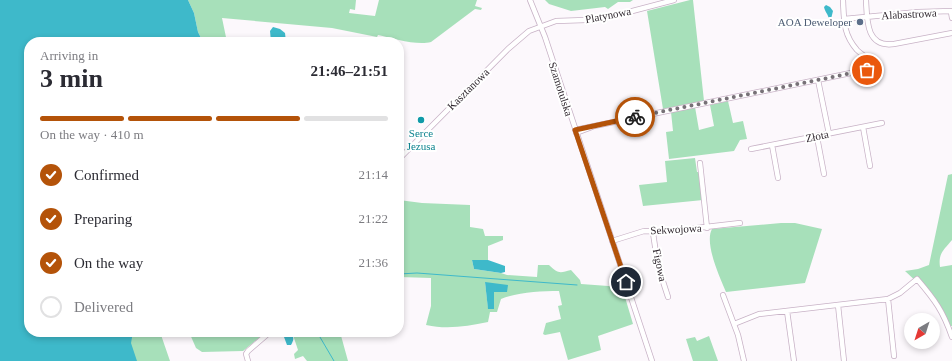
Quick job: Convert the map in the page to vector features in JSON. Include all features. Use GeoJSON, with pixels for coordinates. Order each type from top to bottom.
{"type":"FeatureCollection","features":[{"type":"Feature","properties":{"kind":"street","name":"Szamotulska"},"geometry":{"type":"LineString","coordinates":[[530,0],[652,361]]}},
{"type":"Feature","properties":{"kind":"street","name":"Platynowa"},"geometry":{"type":"LineString","coordinates":[[540,26],[561,20],[586,20],[602,18],[674,0]]}},
{"type":"Feature","properties":{"kind":"street"},"geometry":{"type":"LineString","coordinates":[[575,132],[583,132],[595,126],[872,68],[872,62],[862,55],[849,39],[845,29],[843,0]]}},
{"type":"Feature","properties":{"kind":"street","name":"Alabastrowa"},"geometry":{"type":"LineString","coordinates":[[866,0],[870,33],[878,42],[888,45],[952,33]]}},
{"type":"Feature","properties":{"kind":"street","name":"Alabastrowa"},"geometry":{"type":"LineString","coordinates":[[844,19],[918,12],[951,11],[952,18]]}},
{"type":"Feature","properties":{"kind":"street","name":"Kasztanowa"},"geometry":{"type":"LineString","coordinates":[[404,154],[519,38],[540,26]]}},
{"type":"Feature","properties":{"kind":"street"},"geometry":{"type":"LineString","coordinates":[[818,80],[829,134]]}},
{"type":"Feature","properties":{"kind":"street","name":"Złota"},"geometry":{"type":"LineString","coordinates":[[751,149],[882,123]]}},
{"type":"Feature","properties":{"kind":"street"},"geometry":{"type":"LineString","coordinates":[[863,127],[870,166]]}},
{"type":"Feature","properties":{"kind":"street"},"geometry":{"type":"LineString","coordinates":[[817,136],[824,174]]}},
{"type":"Feature","properties":{"kind":"street"},"geometry":{"type":"LineString","coordinates":[[772,145],[778,178]]}},
{"type":"Feature","properties":{"kind":"street"},"geometry":{"type":"LineString","coordinates":[[700,163],[707,228]]}},
{"type":"Feature","properties":{"kind":"street","name":"Sekwojowa"},"geometry":{"type":"LineString","coordinates":[[612,241],[644,231],[653,233],[740,223]]}},
{"type":"Feature","properties":{"kind":"street","name":"Figowa"},"geometry":{"type":"LineString","coordinates":[[653,233],[658,266],[668,297]]}},
{"type":"Feature","properties":{"kind":"street"},"geometry":{"type":"LineString","coordinates":[[734,324],[759,314],[888,299],[900,293],[917,279],[941,310],[952,337]]}},
{"type":"Feature","properties":{"kind":"street"},"geometry":{"type":"LineString","coordinates":[[723,295],[739,338],[744,361]]}},
{"type":"Feature","properties":{"kind":"street"},"geometry":{"type":"LineString","coordinates":[[888,299],[894,356]]}},
{"type":"Feature","properties":{"kind":"street"},"geometry":{"type":"LineString","coordinates":[[838,305],[844,361]]}},
{"type":"Feature","properties":{"kind":"street"},"geometry":{"type":"LineString","coordinates":[[787,311],[794,361]]}},
{"type":"Feature","properties":{"kind":"street"},"geometry":{"type":"LineString","coordinates":[[248,361],[246,354],[264,337]]}},
{"type":"Feature","properties":{"kind":"green space"},"geometry":{"type":"Polygon","coordinates":[[[188,0],[356,0],[355,10],[350,9],[349,13],[375,16],[379,0],[477,0],[475,6],[482,8],[481,10],[475,9],[431,42],[425,43],[404,41],[404,37],[387,37],[378,35],[377,37],[332,28],[222,18],[226,37],[200,37],[194,13],[188,0]]]}},
{"type":"Feature","properties":{"kind":"green space"},"geometry":{"type":"Polygon","coordinates":[[[545,0],[633,0],[630,2],[618,2],[608,9],[605,7],[571,11],[549,4],[545,0]]]}},
{"type":"Feature","properties":{"kind":"green space"},"geometry":{"type":"Polygon","coordinates":[[[693,0],[704,101],[663,109],[647,11],[693,0]]]}},
{"type":"Feature","properties":{"kind":"green space"},"geometry":{"type":"Polygon","coordinates":[[[728,101],[733,123],[743,121],[747,139],[740,140],[734,151],[669,159],[666,132],[673,131],[671,112],[695,107],[699,130],[714,126],[710,105],[728,101]]]}},
{"type":"Feature","properties":{"kind":"green space"},"geometry":{"type":"Polygon","coordinates":[[[695,158],[697,172],[699,172],[703,200],[643,206],[639,185],[667,182],[665,161],[695,158]]]}},
{"type":"Feature","properties":{"kind":"green space"},"geometry":{"type":"Polygon","coordinates":[[[952,174],[952,240],[942,252],[940,258],[940,267],[952,265],[952,326],[950,326],[943,310],[934,298],[905,271],[918,269],[929,265],[948,175],[952,174]]]}},
{"type":"Feature","properties":{"kind":"green space"},"geometry":{"type":"Polygon","coordinates":[[[404,201],[470,205],[470,227],[483,229],[485,236],[503,236],[503,240],[488,246],[488,260],[472,260],[474,269],[507,275],[537,277],[538,265],[549,265],[559,272],[571,270],[580,280],[581,284],[622,287],[633,324],[598,336],[601,350],[568,360],[560,332],[545,335],[543,334],[546,323],[561,319],[558,306],[562,305],[559,291],[530,292],[501,299],[497,312],[490,312],[488,322],[465,326],[442,327],[426,325],[431,306],[431,278],[404,277],[404,201]],[[485,282],[488,308],[494,309],[494,291],[485,282]]]}},
{"type":"Feature","properties":{"kind":"green space"},"geometry":{"type":"Polygon","coordinates":[[[795,223],[822,229],[805,283],[726,292],[711,251],[710,235],[712,229],[795,223]]]}},
{"type":"Feature","properties":{"kind":"green space"},"geometry":{"type":"Polygon","coordinates":[[[709,336],[718,361],[693,361],[686,339],[695,337],[697,341],[709,336]]]}},
{"type":"Feature","properties":{"kind":"green space"},"geometry":{"type":"Polygon","coordinates":[[[126,337],[162,337],[170,361],[131,361],[119,342],[126,337]]]}},
{"type":"Feature","properties":{"kind":"green space"},"geometry":{"type":"Polygon","coordinates":[[[191,337],[260,337],[243,351],[202,352],[196,348],[191,337]]]}},
{"type":"Feature","properties":{"kind":"green space"},"geometry":{"type":"Polygon","coordinates":[[[294,337],[341,337],[348,361],[307,361],[303,356],[295,359],[294,354],[298,350],[294,337]]]}},
{"type":"Feature","properties":{"kind":"water"},"geometry":{"type":"Polygon","coordinates":[[[0,0],[188,0],[194,13],[200,37],[24,37],[24,337],[132,337],[131,343],[137,361],[0,361],[0,0]]]}},
{"type":"Feature","properties":{"kind":"water"},"geometry":{"type":"Polygon","coordinates":[[[826,5],[833,11],[831,19],[829,19],[824,9],[826,5]]]}},
{"type":"Feature","properties":{"kind":"water"},"geometry":{"type":"Polygon","coordinates":[[[273,27],[280,29],[285,33],[285,37],[271,37],[270,31],[273,27]]]}},
{"type":"Feature","properties":{"kind":"water"},"geometry":{"type":"Polygon","coordinates":[[[472,260],[488,260],[505,266],[505,272],[501,273],[474,269],[472,260]]]}},
{"type":"Feature","properties":{"kind":"water"},"geometry":{"type":"Polygon","coordinates":[[[485,282],[508,285],[507,292],[494,292],[494,309],[488,309],[485,282]]]}},
{"type":"Feature","properties":{"kind":"water"},"geometry":{"type":"Polygon","coordinates":[[[284,337],[293,337],[291,345],[287,345],[284,337]]]}},
{"type":"Feature","properties":{"kind":"waterway"},"geometry":{"type":"LineString","coordinates":[[404,274],[417,273],[577,285]]}},
{"type":"Feature","properties":{"kind":"waterway"},"geometry":{"type":"LineString","coordinates":[[320,337],[334,361]]}},
{"type":"Feature","properties":{"kind":"way so far"},"geometry":{"type":"LineString","coordinates":[[635,117],[867,70]]}},
{"type":"Feature","properties":{"kind":"place","name":"AOA Deweloper"},"geometry":{"type":"Point","coordinates":[860,22]}},
{"type":"Feature","properties":{"kind":"place","name":"Serce Jezusa"},"geometry":{"type":"Point","coordinates":[421,120]}},
{"type":"Feature","properties":{"kind":"route"},"geometry":{"type":"LineString","coordinates":[[626,282],[575,130],[635,117]]}}]}
